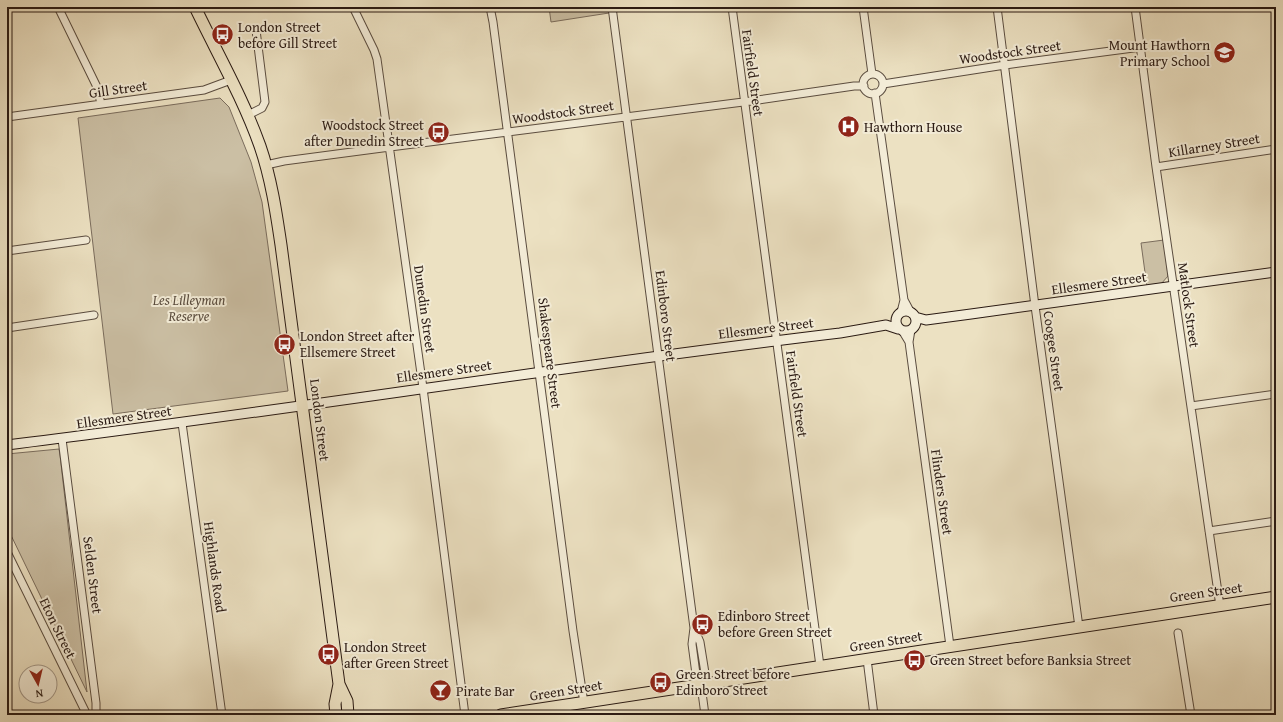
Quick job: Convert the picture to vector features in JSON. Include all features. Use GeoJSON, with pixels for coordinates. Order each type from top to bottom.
{"type":"FeatureCollection","features":[{"type":"Feature","properties":{"kind":"main road","name":"London Street"},"geometry":{"type":"LineString","coordinates":[[195,7],[248,115],[266,165],[272,191],[303,405],[338,684],[335,704],[336,715]]}},
{"type":"Feature","properties":{"kind":"main road","name":"Green Street"},"geometry":{"type":"LineString","coordinates":[[500,715],[554,711],[584,703],[1276,597]]}},
{"type":"Feature","properties":{"kind":"main road","name":"London Street"},"geometry":{"type":"LineString","coordinates":[[338,684],[347,701],[348,715]]}},
{"type":"Feature","properties":{"kind":"street"},"geometry":{"type":"LineString","coordinates":[[58,7],[97,87],[101,104]]}},
{"type":"Feature","properties":{"kind":"street","name":"Dunedin Street"},"geometry":{"type":"LineString","coordinates":[[353,7],[377,59],[423,388],[465,715]]}},
{"type":"Feature","properties":{"kind":"street","name":"Shakespeare Street"},"geometry":{"type":"LineString","coordinates":[[490,7],[584,703]]}},
{"type":"Feature","properties":{"kind":"street","name":"Edinboro Street"},"geometry":{"type":"LineString","coordinates":[[612,7],[694,628],[700,642],[705,673],[701,685],[705,715]]}},
{"type":"Feature","properties":{"kind":"street","name":"Fairfield Street"},"geometry":{"type":"LineString","coordinates":[[732,7],[820,666]]}},
{"type":"Feature","properties":{"kind":"street"},"geometry":{"type":"LineString","coordinates":[[864,7],[872,74]]}},
{"type":"Feature","properties":{"kind":"street","name":"Coogee Street"},"geometry":{"type":"LineString","coordinates":[[997,7],[1035,306],[1079,627]]}},
{"type":"Feature","properties":{"kind":"street","name":"Matlock Street"},"geometry":{"type":"LineString","coordinates":[[1135,7],[1156,167],[1220,606]]}},
{"type":"Feature","properties":{"kind":"street"},"geometry":{"type":"LineString","coordinates":[[248,115],[262,108],[265,102],[256,30]]}},
{"type":"Feature","properties":{"kind":"street","name":"Woodstock Street"},"geometry":{"type":"LineString","coordinates":[[883,84],[1005,65],[1141,47]]}},
{"type":"Feature","properties":{"kind":"street"},"geometry":{"type":"LineString","coordinates":[[872,74],[881,77],[883,84],[880,91],[875,93],[868,92],[864,86],[865,78],[872,74]]}},
{"type":"Feature","properties":{"kind":"street","name":"Gill Street"},"geometry":{"type":"LineString","coordinates":[[7,117],[204,90],[231,80]]}},
{"type":"Feature","properties":{"kind":"street","name":"Woodstock Street"},"geometry":{"type":"LineString","coordinates":[[266,165],[284,161],[744,102],[854,86],[864,86]]}},
{"type":"Feature","properties":{"kind":"street"},"geometry":{"type":"LineString","coordinates":[[875,93],[904,300],[909,324]]}},
{"type":"Feature","properties":{"kind":"street","name":"Killarney Street"},"geometry":{"type":"LineString","coordinates":[[1156,167],[1276,149]]}},
{"type":"Feature","properties":{"kind":"street"},"geometry":{"type":"LineString","coordinates":[[7,251],[86,240]]}},
{"type":"Feature","properties":{"kind":"street","name":"Ellesmere Street"},"geometry":{"type":"LineString","coordinates":[[7,445],[182,423],[423,388],[777,340],[840,333],[886,325],[909,324],[926,320],[1276,272]]}},
{"type":"Feature","properties":{"kind":"street"},"geometry":{"type":"LineString","coordinates":[[904,300],[896,324],[909,324]]}},
{"type":"Feature","properties":{"kind":"street"},"geometry":{"type":"LineString","coordinates":[[898,315],[908,311],[909,324]]}},
{"type":"Feature","properties":{"kind":"street"},"geometry":{"type":"LineString","coordinates":[[7,328],[94,315]]}},
{"type":"Feature","properties":{"kind":"street","name":"Ellesmere Street"},"geometry":{"type":"LineString","coordinates":[[886,325],[898,315]]}},
{"type":"Feature","properties":{"kind":"street","name":"Flinders Street"},"geometry":{"type":"LineString","coordinates":[[909,324],[909,342],[950,646]]}},
{"type":"Feature","properties":{"kind":"street"},"geometry":{"type":"LineString","coordinates":[[1190,406],[1276,394]]}},
{"type":"Feature","properties":{"kind":"street","name":"Highlands Road"},"geometry":{"type":"LineString","coordinates":[[182,423],[222,715]]}},
{"type":"Feature","properties":{"kind":"street","name":"Selden Street"},"geometry":{"type":"LineString","coordinates":[[62,439],[96,703],[96,715]]}},
{"type":"Feature","properties":{"kind":"street"},"geometry":{"type":"LineString","coordinates":[[1208,531],[1276,521]]}},
{"type":"Feature","properties":{"kind":"street","name":"Eton Street"},"geometry":{"type":"LineString","coordinates":[[7,552],[87,715]]}},
{"type":"Feature","properties":{"kind":"street"},"geometry":{"type":"LineString","coordinates":[[1178,633],[1191,715]]}},
{"type":"Feature","properties":{"kind":"street"},"geometry":{"type":"LineString","coordinates":[[867,659],[874,715]]}},
{"type":"Feature","properties":{"kind":"green space"},"geometry":{"type":"Polygon","coordinates":[[[549,7],[608,7],[609,13],[551,22],[549,7]]]}},
{"type":"Feature","properties":{"kind":"green space","name":"Les Lilleyman Reserve"},"geometry":{"type":"Polygon","coordinates":[[[220,98],[229,107],[251,162],[262,202],[288,391],[113,414],[78,118],[220,98]]]}},
{"type":"Feature","properties":{"kind":"green space"},"geometry":{"type":"Polygon","coordinates":[[[1164,240],[1168,276],[1161,284],[1147,287],[1141,243],[1164,240]]]}},
{"type":"Feature","properties":{"kind":"green space"},"geometry":{"type":"Polygon","coordinates":[[[59,449],[87,692],[7,527],[7,454],[59,449]]]}},
{"type":"Feature","properties":{"kind":"place","name":"London Street before Gill Street"},"geometry":{"type":"Point","coordinates":[222,35]}},
{"type":"Feature","properties":{"kind":"place","name":"Mount Hawthorn Primary School"},"geometry":{"type":"Point","coordinates":[1225,53]}},
{"type":"Feature","properties":{"kind":"place","name":"Hawthorn House"},"geometry":{"type":"Point","coordinates":[849,127]}},
{"type":"Feature","properties":{"kind":"place","name":"Woodstock Street after Dunedin Street"},"geometry":{"type":"Point","coordinates":[439,133]}},
{"type":"Feature","properties":{"kind":"place","name":"London Street after Ellsemere Street"},"geometry":{"type":"Point","coordinates":[285,344]}},
{"type":"Feature","properties":{"kind":"place","name":"Edinboro Street before Green Street"},"geometry":{"type":"Point","coordinates":[702,624]}},
{"type":"Feature","properties":{"kind":"place","name":"London Street after Green Street"},"geometry":{"type":"Point","coordinates":[328,655]}},
{"type":"Feature","properties":{"kind":"place","name":"Green Street before Banksia Street"},"geometry":{"type":"Point","coordinates":[914,660]}},
{"type":"Feature","properties":{"kind":"place","name":"Green Street before Edinboro Street"},"geometry":{"type":"Point","coordinates":[661,682]}},
{"type":"Feature","properties":{"kind":"place","name":"Pirate Bar"},"geometry":{"type":"Point","coordinates":[440,691]}}]}
